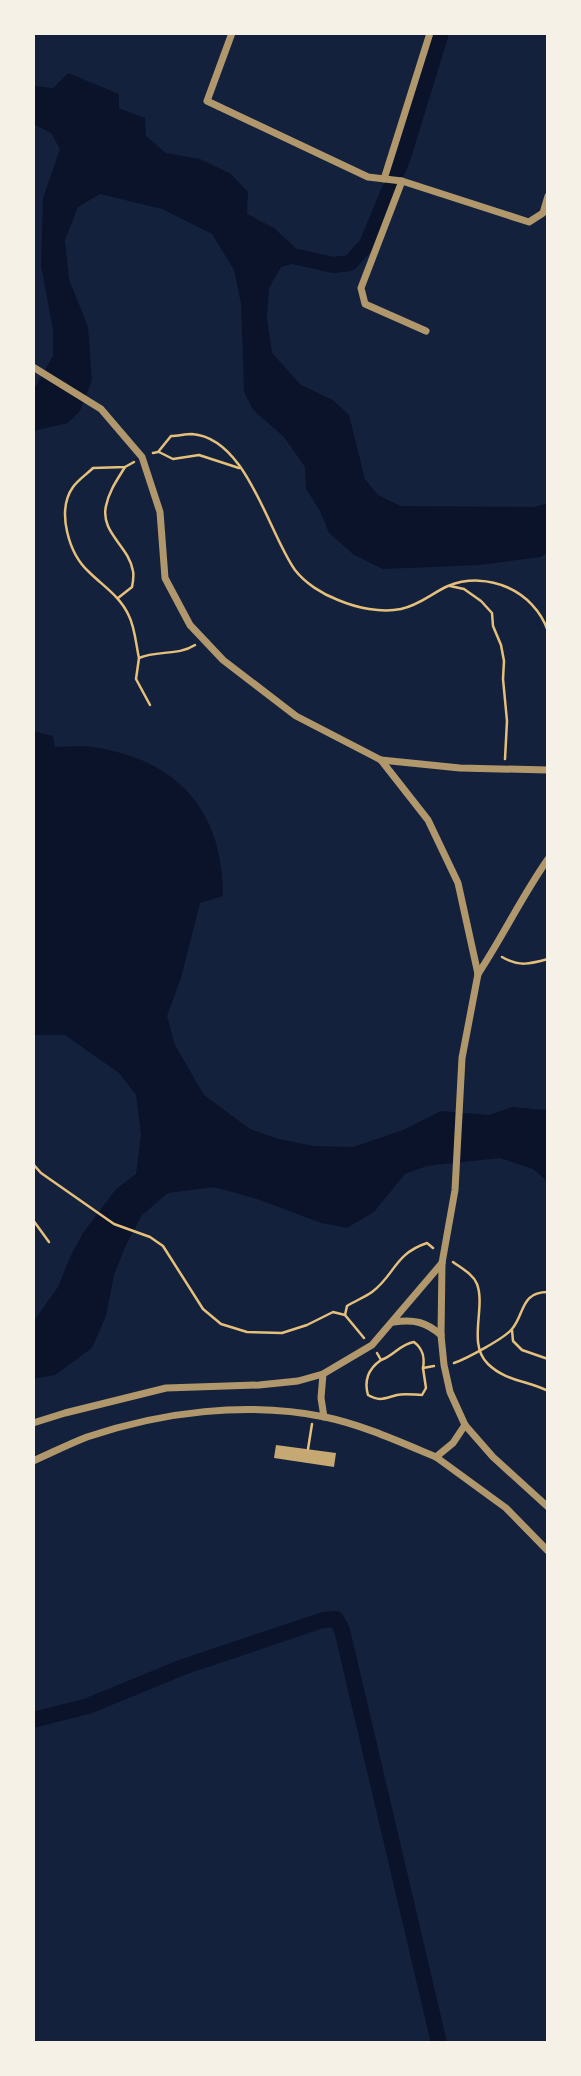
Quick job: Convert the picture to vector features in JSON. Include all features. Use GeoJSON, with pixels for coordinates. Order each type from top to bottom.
{"type":"FeatureCollection","features":[{"type":"Feature","properties":{"kind":"street"},"geometry":{"type":"LineString","coordinates":[[232,33],[207,101],[368,177],[402,181],[529,222],[543,213],[548,196]]}},
{"type":"Feature","properties":{"kind":"street"},"geometry":{"type":"LineString","coordinates":[[384,179],[430,33]]}},
{"type":"Feature","properties":{"kind":"street"},"geometry":{"type":"LineString","coordinates":[[402,181],[361,288],[365,304],[426,331]]}},
{"type":"Feature","properties":{"kind":"street"},"geometry":{"type":"LineString","coordinates":[[33,367],[101,409],[142,457],[160,512],[165,578],[190,625],[223,660],[296,716],[381,760],[460,768],[548,770]]}},
{"type":"Feature","properties":{"kind":"street"},"geometry":{"type":"LineString","coordinates":[[381,760],[428,820],[458,883],[478,974],[462,1058],[455,1190],[443,1259],[441,1335],[450,1392],[465,1425],[493,1457],[548,1507]]}},
{"type":"Feature","properties":{"kind":"street"},"geometry":{"type":"LineString","coordinates":[[478,974],[548,859]]}},
{"type":"Feature","properties":{"kind":"street"},"geometry":{"type":"LineString","coordinates":[[33,1423],[166,1388],[259,1385],[298,1381],[323,1374],[372,1345],[394,1322],[443,1259]]}},
{"type":"Feature","properties":{"kind":"street"},"geometry":{"type":"LineString","coordinates":[[394,1322],[411,1320],[428,1324],[441,1335]]}},
{"type":"Feature","properties":{"kind":"street"},"geometry":{"type":"LineString","coordinates":[[323,1374],[321,1398],[324,1417]]}},
{"type":"Feature","properties":{"kind":"street"},"geometry":{"type":"LineString","coordinates":[[33,1461],[86,1438],[148,1420],[203,1412],[261,1410],[324,1417],[359,1426],[436,1457],[506,1508],[548,1551]]}},
{"type":"Feature","properties":{"kind":"street"},"geometry":{"type":"LineString","coordinates":[[436,1457],[453,1443],[465,1425]]}},
{"type":"Feature","properties":{"kind":"path"},"geometry":{"type":"LineString","coordinates":[[117,598],[132,587],[134,572],[128,556],[107,528],[105,510],[112,487],[125,467],[158,452],[171,436],[193,434],[213,441],[235,460],[250,481],[283,552],[297,572],[318,591],[368,610],[400,610],[467,579],[492,581],[514,591],[535,606],[548,631]]}},
{"type":"Feature","properties":{"kind":"path"},"geometry":{"type":"LineString","coordinates":[[158,452],[173,459],[199,455],[242,469]]}},
{"type":"Feature","properties":{"kind":"path"},"geometry":{"type":"LineString","coordinates":[[125,467],[93,468],[72,489],[66,511],[66,532],[74,553],[88,572],[105,584],[129,615],[139,658],[136,679],[150,705]]}},
{"type":"Feature","properties":{"kind":"path"},"geometry":{"type":"LineString","coordinates":[[449,586],[464,589],[492,613],[493,626],[502,645],[507,721],[505,769]]}},
{"type":"Feature","properties":{"kind":"path"},"geometry":{"type":"LineString","coordinates":[[139,658],[151,653],[187,650],[203,639]]}},
{"type":"Feature","properties":{"kind":"path"},"geometry":{"type":"LineString","coordinates":[[493,952],[515,965],[531,964],[548,958]]}},
{"type":"Feature","properties":{"kind":"path"},"geometry":{"type":"LineString","coordinates":[[33,1164],[41,1173],[114,1224],[150,1237],[163,1246],[203,1309],[221,1324],[247,1332],[282,1333],[307,1325],[333,1312],[345,1315],[355,1330],[372,1345],[381,1360]]}},
{"type":"Feature","properties":{"kind":"path"},"geometry":{"type":"LineString","coordinates":[[33,1220],[49,1242]]}},
{"type":"Feature","properties":{"kind":"path"},"geometry":{"type":"LineString","coordinates":[[345,1315],[347,1306],[374,1291],[397,1262],[413,1248],[427,1243],[443,1259],[470,1274],[477,1284],[477,1324],[480,1349],[486,1363],[501,1373],[548,1391]]}},
{"type":"Feature","properties":{"kind":"path"},"geometry":{"type":"LineString","coordinates":[[548,1292],[539,1292],[527,1300],[512,1330],[513,1341],[522,1350],[548,1359]]}},
{"type":"Feature","properties":{"kind":"path"},"geometry":{"type":"LineString","coordinates":[[423,1368],[457,1362],[512,1330]]}},
{"type":"Feature","properties":{"kind":"path"},"geometry":{"type":"LineString","coordinates":[[414,1342],[421,1347],[425,1359],[423,1368],[426,1388],[422,1395],[399,1394],[386,1400],[376,1400],[368,1395],[365,1385],[374,1364],[381,1360],[388,1358],[406,1343],[414,1342]]}},
{"type":"Feature","properties":{"kind":"path"},"geometry":{"type":"LineString","coordinates":[[309,1449],[313,1424],[324,1417]]}},
{"type":"Feature","properties":{"kind":"water"},"geometry":{"type":"Polygon","coordinates":[[[68,73],[119,94],[119,108],[145,118],[146,136],[166,153],[200,159],[231,174],[248,192],[247,214],[274,228],[300,252],[296,263],[281,267],[269,288],[267,318],[272,353],[301,385],[333,400],[349,415],[365,479],[378,495],[401,506],[534,507],[548,503],[548,552],[541,557],[480,565],[383,569],[354,555],[329,533],[320,511],[306,489],[305,467],[284,437],[253,410],[244,392],[241,304],[234,270],[212,234],[162,209],[100,194],[78,207],[65,240],[69,279],[88,327],[92,380],[80,411],[68,423],[33,431],[33,391],[53,356],[53,331],[41,265],[43,198],[60,149],[51,133],[33,124],[33,86],[53,88],[68,73]]]}},
{"type":"Feature","properties":{"kind":"water"},"geometry":{"type":"Polygon","coordinates":[[[33,731],[53,736],[55,747],[93,747],[149,764],[171,777],[190,794],[204,814],[215,838],[221,865],[223,896],[200,903],[181,978],[167,1016],[175,1045],[204,1095],[250,1129],[279,1139],[314,1146],[353,1147],[403,1130],[441,1111],[489,1115],[512,1107],[548,1110],[548,1182],[533,1169],[500,1158],[427,1166],[405,1174],[374,1212],[347,1228],[321,1223],[257,1199],[214,1187],[168,1193],[142,1215],[126,1245],[114,1275],[106,1316],[92,1348],[55,1375],[33,1379],[33,1322],[58,1287],[83,1233],[116,1189],[136,1174],[141,1135],[136,1095],[119,1073],[65,1035],[33,1035],[33,731]]]}},
{"type":"Feature","properties":{"kind":"building"},"geometry":{"type":"Polygon","coordinates":[[[276,1445],[336,1453],[334,1467],[274,1458],[276,1445]]]}},
{"type":"Feature","properties":{"kind":"waterway"},"geometry":{"type":"LineString","coordinates":[[280,253],[333,265],[350,263],[367,244],[403,157],[441,33]]}},
{"type":"Feature","properties":{"kind":"waterway"},"geometry":{"type":"LineString","coordinates":[[33,1720],[88,1706],[183,1667],[323,1620],[336,1619],[342,1630],[439,2043]]}}]}
